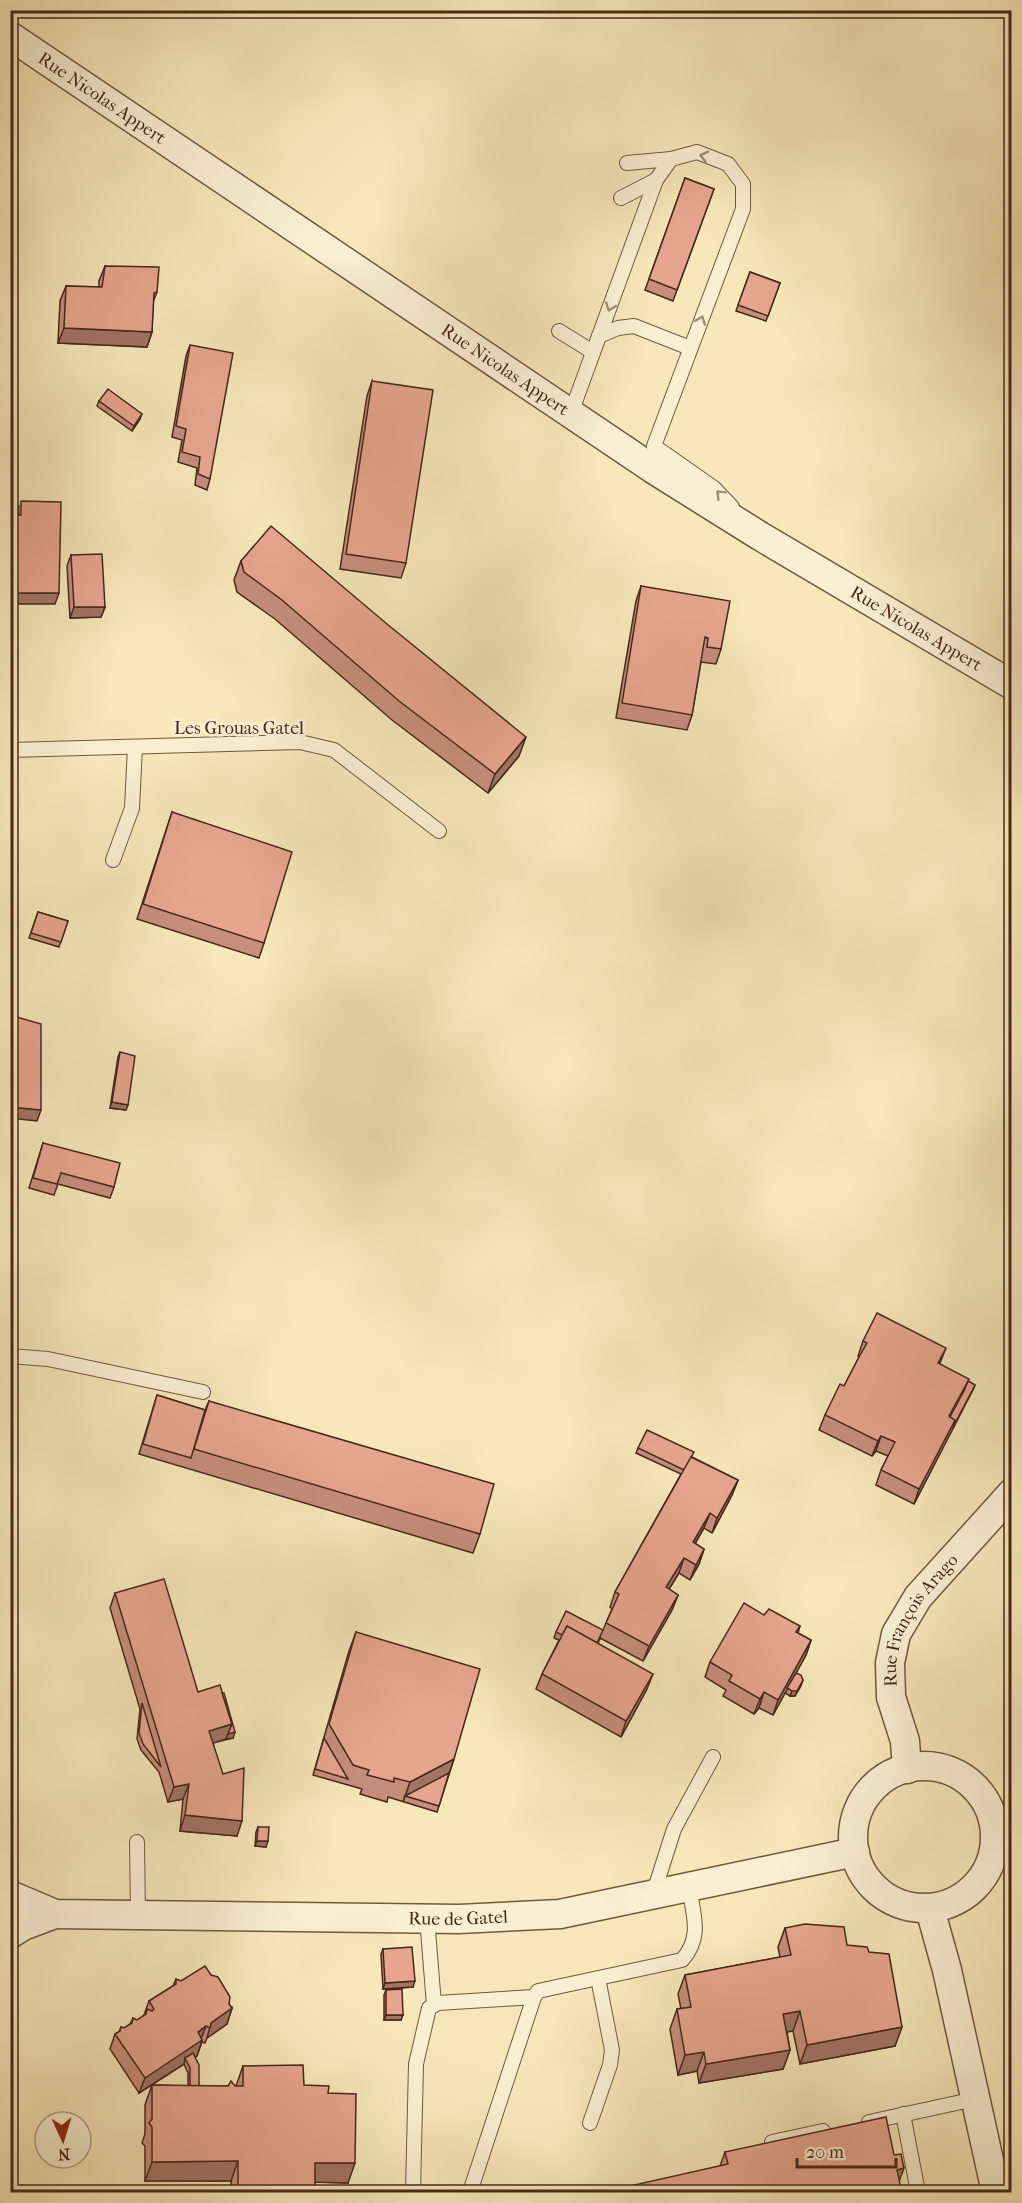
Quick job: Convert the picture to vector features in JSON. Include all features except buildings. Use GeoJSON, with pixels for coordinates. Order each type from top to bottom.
{"type":"FeatureCollection","features":[{"type":"Feature","properties":{"kind":"street","name":"Rue Nicolas Appert"},"geometry":{"type":"LineString","coordinates":[[10,36],[653,469],[760,536],[1011,685]]}},
{"type":"Feature","properties":{"kind":"street","name":"Rue François Arago"},"geometry":{"type":"LineString","coordinates":[[907,1769],[905,1741],[891,1697],[890,1664],[896,1634],[918,1597],[1011,1493]]}},
{"type":"Feature","properties":{"kind":"street"},"geometry":{"type":"LineString","coordinates":[[916,1766],[944,1768],[970,1782],[987,1803],[1002,1816],[996,1830],[993,1858],[979,1883],[958,1900],[930,1909],[902,1906],[878,1893],[860,1871],[852,1845],[855,1818],[867,1793],[889,1774],[916,1766]]}},
{"type":"Feature","properties":{"kind":"street","name":"Rue de Gatel"},"geometry":{"type":"LineString","coordinates":[[10,1934],[23,1926],[56,1914],[459,1919],[560,1914],[855,1852]]}},
{"type":"Feature","properties":{"kind":"street","name":"Rue de Gatel"},"geometry":{"type":"LineString","coordinates":[[10,1895],[56,1914]]}},
{"type":"Feature","properties":{"kind":"street"},"geometry":{"type":"LineString","coordinates":[[930,1909],[947,1970],[996,2193]]}},
{"type":"Feature","properties":{"kind":"lane"},"geometry":{"type":"LineString","coordinates":[[627,163],[671,159],[698,152],[728,164],[743,184],[743,209],[654,446],[714,488],[760,536]]}},
{"type":"Feature","properties":{"kind":"lane"},"geometry":{"type":"LineString","coordinates":[[571,412],[656,180],[671,159]]}},
{"type":"Feature","properties":{"kind":"lane"},"geometry":{"type":"LineString","coordinates":[[621,198],[656,180]]}},
{"type":"Feature","properties":{"kind":"lane"},"geometry":{"type":"LineString","coordinates":[[599,336],[618,328],[634,326],[690,348]]}},
{"type":"Feature","properties":{"kind":"lane"},"geometry":{"type":"LineString","coordinates":[[560,331],[593,352]]}},
{"type":"Feature","properties":{"kind":"lane","name":"Les Grouas Gatel"},"geometry":{"type":"LineString","coordinates":[[10,750],[300,742],[334,750],[439,831]]}},
{"type":"Feature","properties":{"kind":"lane"},"geometry":{"type":"LineString","coordinates":[[113,860],[132,808],[135,747]]}},
{"type":"Feature","properties":{"kind":"lane"},"geometry":{"type":"LineString","coordinates":[[10,1356],[48,1359],[203,1392]]}},
{"type":"Feature","properties":{"kind":"lane"},"geometry":{"type":"LineString","coordinates":[[653,1894],[674,1829],[713,1757]]}},
{"type":"Feature","properties":{"kind":"lane"},"geometry":{"type":"LineString","coordinates":[[137,1842],[138,1914]]}},
{"type":"Feature","properties":{"kind":"lane"},"geometry":{"type":"LineString","coordinates":[[470,2193],[534,1996],[538,1991],[682,1960],[691,1950],[696,1931],[689,1887]]}},
{"type":"Feature","properties":{"kind":"lane"},"geometry":{"type":"LineString","coordinates":[[427,1918],[434,2005]]}},
{"type":"Feature","properties":{"kind":"lane"},"geometry":{"type":"LineString","coordinates":[[590,2123],[610,2065],[612,2050],[598,1978]]}},
{"type":"Feature","properties":{"kind":"lane"},"geometry":{"type":"LineString","coordinates":[[413,2193],[416,2064],[429,2008],[438,2003],[534,1996]]}},
{"type":"Feature","properties":{"kind":"lane"},"geometry":{"type":"LineString","coordinates":[[859,2123],[975,2099]]}},
{"type":"Feature","properties":{"kind":"lane"},"geometry":{"type":"LineString","coordinates":[[903,2114],[918,2193]]}},
{"type":"Feature","properties":{"kind":"lane"},"geometry":{"type":"LineString","coordinates":[[772,2142],[837,2128]]}}]}
